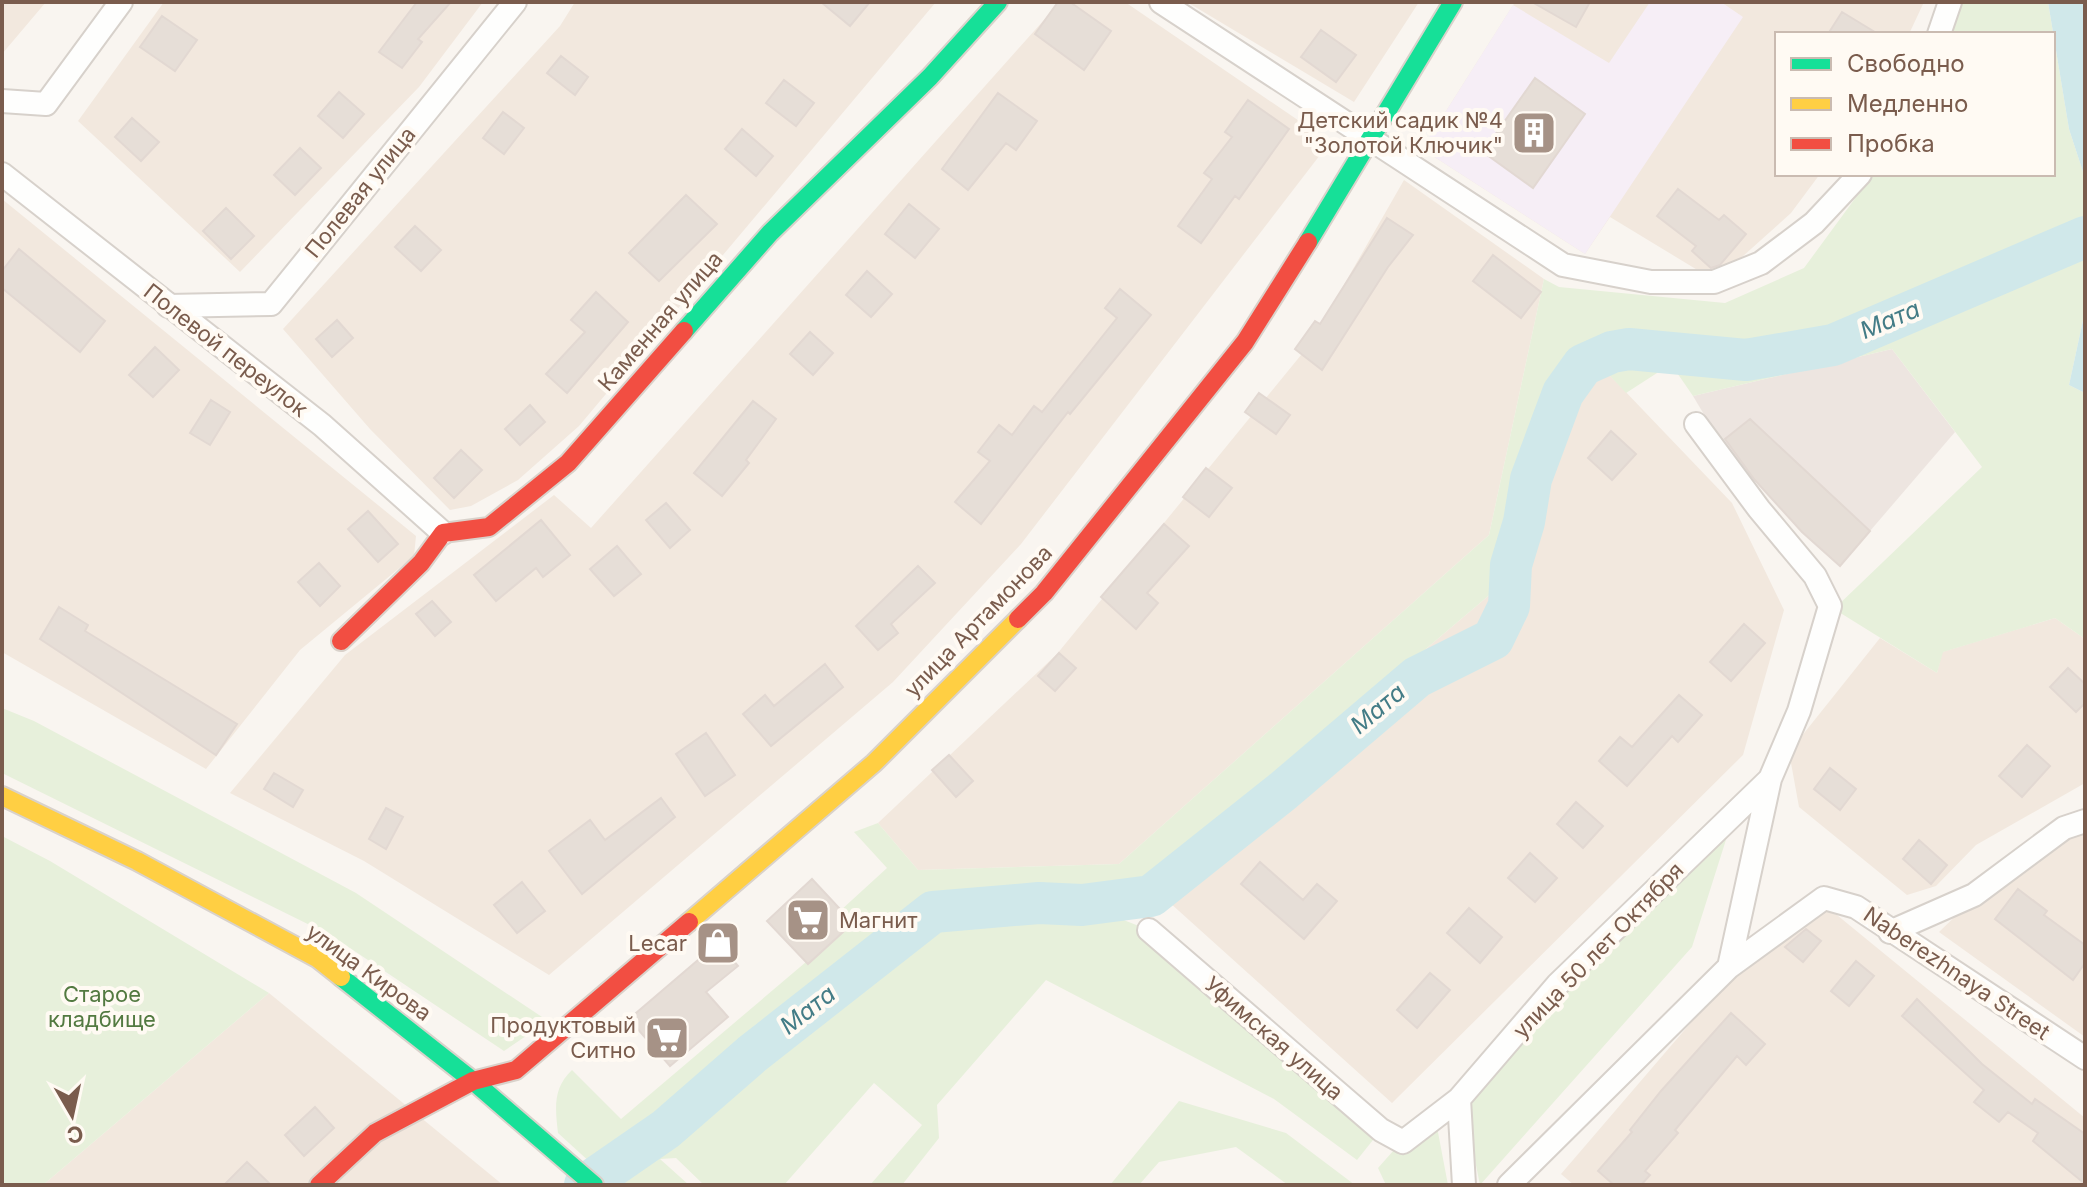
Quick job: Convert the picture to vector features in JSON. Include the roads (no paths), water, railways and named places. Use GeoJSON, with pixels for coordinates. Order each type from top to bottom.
{"type":"FeatureCollection","features":[{"type":"Feature","properties":{"kind":"street"},"geometry":{"type":"LineString","coordinates":[[2,101],[46,104],[121,2]]}},
{"type":"Feature","properties":{"kind":"street","name":"Полевая улица"},"geometry":{"type":"LineString","coordinates":[[168,306],[271,304],[515,2]]}},
{"type":"Feature","properties":{"kind":"street","name":"Каменная улица"},"geometry":{"type":"LineString","coordinates":[[443,533],[489,527],[568,463],[770,233],[930,77],[998,2]]}},
{"type":"Feature","properties":{"kind":"street"},"geometry":{"type":"LineString","coordinates":[[1161,2],[1563,265],[1651,282],[1714,282],[1761,263],[1814,223],[1858,176]]}},
{"type":"Feature","properties":{"kind":"street","name":"улица Артамонова"},"geometry":{"type":"LineString","coordinates":[[319,1185],[375,1133],[473,1081],[516,1070],[874,763],[1044,593],[1245,342],[1372,141],[1453,2]]}},
{"type":"Feature","properties":{"kind":"street"},"geometry":{"type":"LineString","coordinates":[[1940,32],[1950,2]]}},
{"type":"Feature","properties":{"kind":"street","name":"Полевой переулок"},"geometry":{"type":"LineString","coordinates":[[2,174],[322,425],[443,533]]}},
{"type":"Feature","properties":{"kind":"street","name":"улица 50 лет Октября"},"geometry":{"type":"LineString","coordinates":[[1696,424],[1759,509],[1815,576],[1830,606],[1799,711],[1770,779],[1729,967]]}},
{"type":"Feature","properties":{"kind":"street"},"geometry":{"type":"LineString","coordinates":[[341,641],[421,563],[443,533]]}},
{"type":"Feature","properties":{"kind":"street","name":"улица 50 лет Октября"},"geometry":{"type":"LineString","coordinates":[[1403,1142],[1459,1099],[1558,984],[1770,779]]}},
{"type":"Feature","properties":{"kind":"street","name":"улица Кирова"},"geometry":{"type":"LineString","coordinates":[[2,796],[137,861],[317,958],[473,1081],[594,1185]]}},
{"type":"Feature","properties":{"kind":"street"},"geometry":{"type":"LineString","coordinates":[[1890,932],[1936,915],[1974,895],[2064,828],[2085,821]]}},
{"type":"Feature","properties":{"kind":"street","name":"Naberezhnaya Street"},"geometry":{"type":"LineString","coordinates":[[1729,967],[1824,898],[1856,907],[2085,1058]]}},
{"type":"Feature","properties":{"kind":"street","name":"Уфимская улица"},"geometry":{"type":"LineString","coordinates":[[1149,930],[1381,1130],[1403,1142]]}},
{"type":"Feature","properties":{"kind":"street"},"geometry":{"type":"LineString","coordinates":[[1509,1185],[1729,967]]}},
{"type":"Feature","properties":{"kind":"street"},"geometry":{"type":"LineString","coordinates":[[1459,1099],[1464,1185]]}},
{"type":"Feature","properties":{"kind":"water"},"geometry":{"type":"Polygon","coordinates":[[[2048,2],[2085,2],[2085,178],[2069,129],[2048,2]]]}},
{"type":"Feature","properties":{"kind":"water"},"geometry":{"type":"Polygon","coordinates":[[[2085,311],[2085,393],[2069,385],[2085,311]]]}},
{"type":"Feature","properties":{"kind":"waterway","name":"Мата"},"geometry":{"type":"LineString","coordinates":[[585,1185],[666,1129],[752,1054],[933,912],[1039,903],[1082,905],[1151,896],[1283,791],[1417,677],[1493,639],[1509,606],[1511,565],[1524,522],[1531,479],[1563,393],[1583,365],[1612,352],[1629,349],[1746,360],[1833,345],[2085,237]]}},
{"type":"Feature","properties":{"kind":"place","name":"Детский садик №4 \"Золотой Ключик\""},"geometry":{"type":"Point","coordinates":[1534,133]}},
{"type":"Feature","properties":{"kind":"place","name":"Магнит"},"geometry":{"type":"Point","coordinates":[808,920]}},
{"type":"Feature","properties":{"kind":"place","name":"Lecar"},"geometry":{"type":"Point","coordinates":[718,943]}},
{"type":"Feature","properties":{"kind":"place","name":"Продуктовый Ситно"},"geometry":{"type":"Point","coordinates":[667,1038]}},
{"type":"Feature","properties":{"kind":"park label","name":"Старое кладбище"},"geometry":{"type":"Point","coordinates":[102,1006]}}]}
